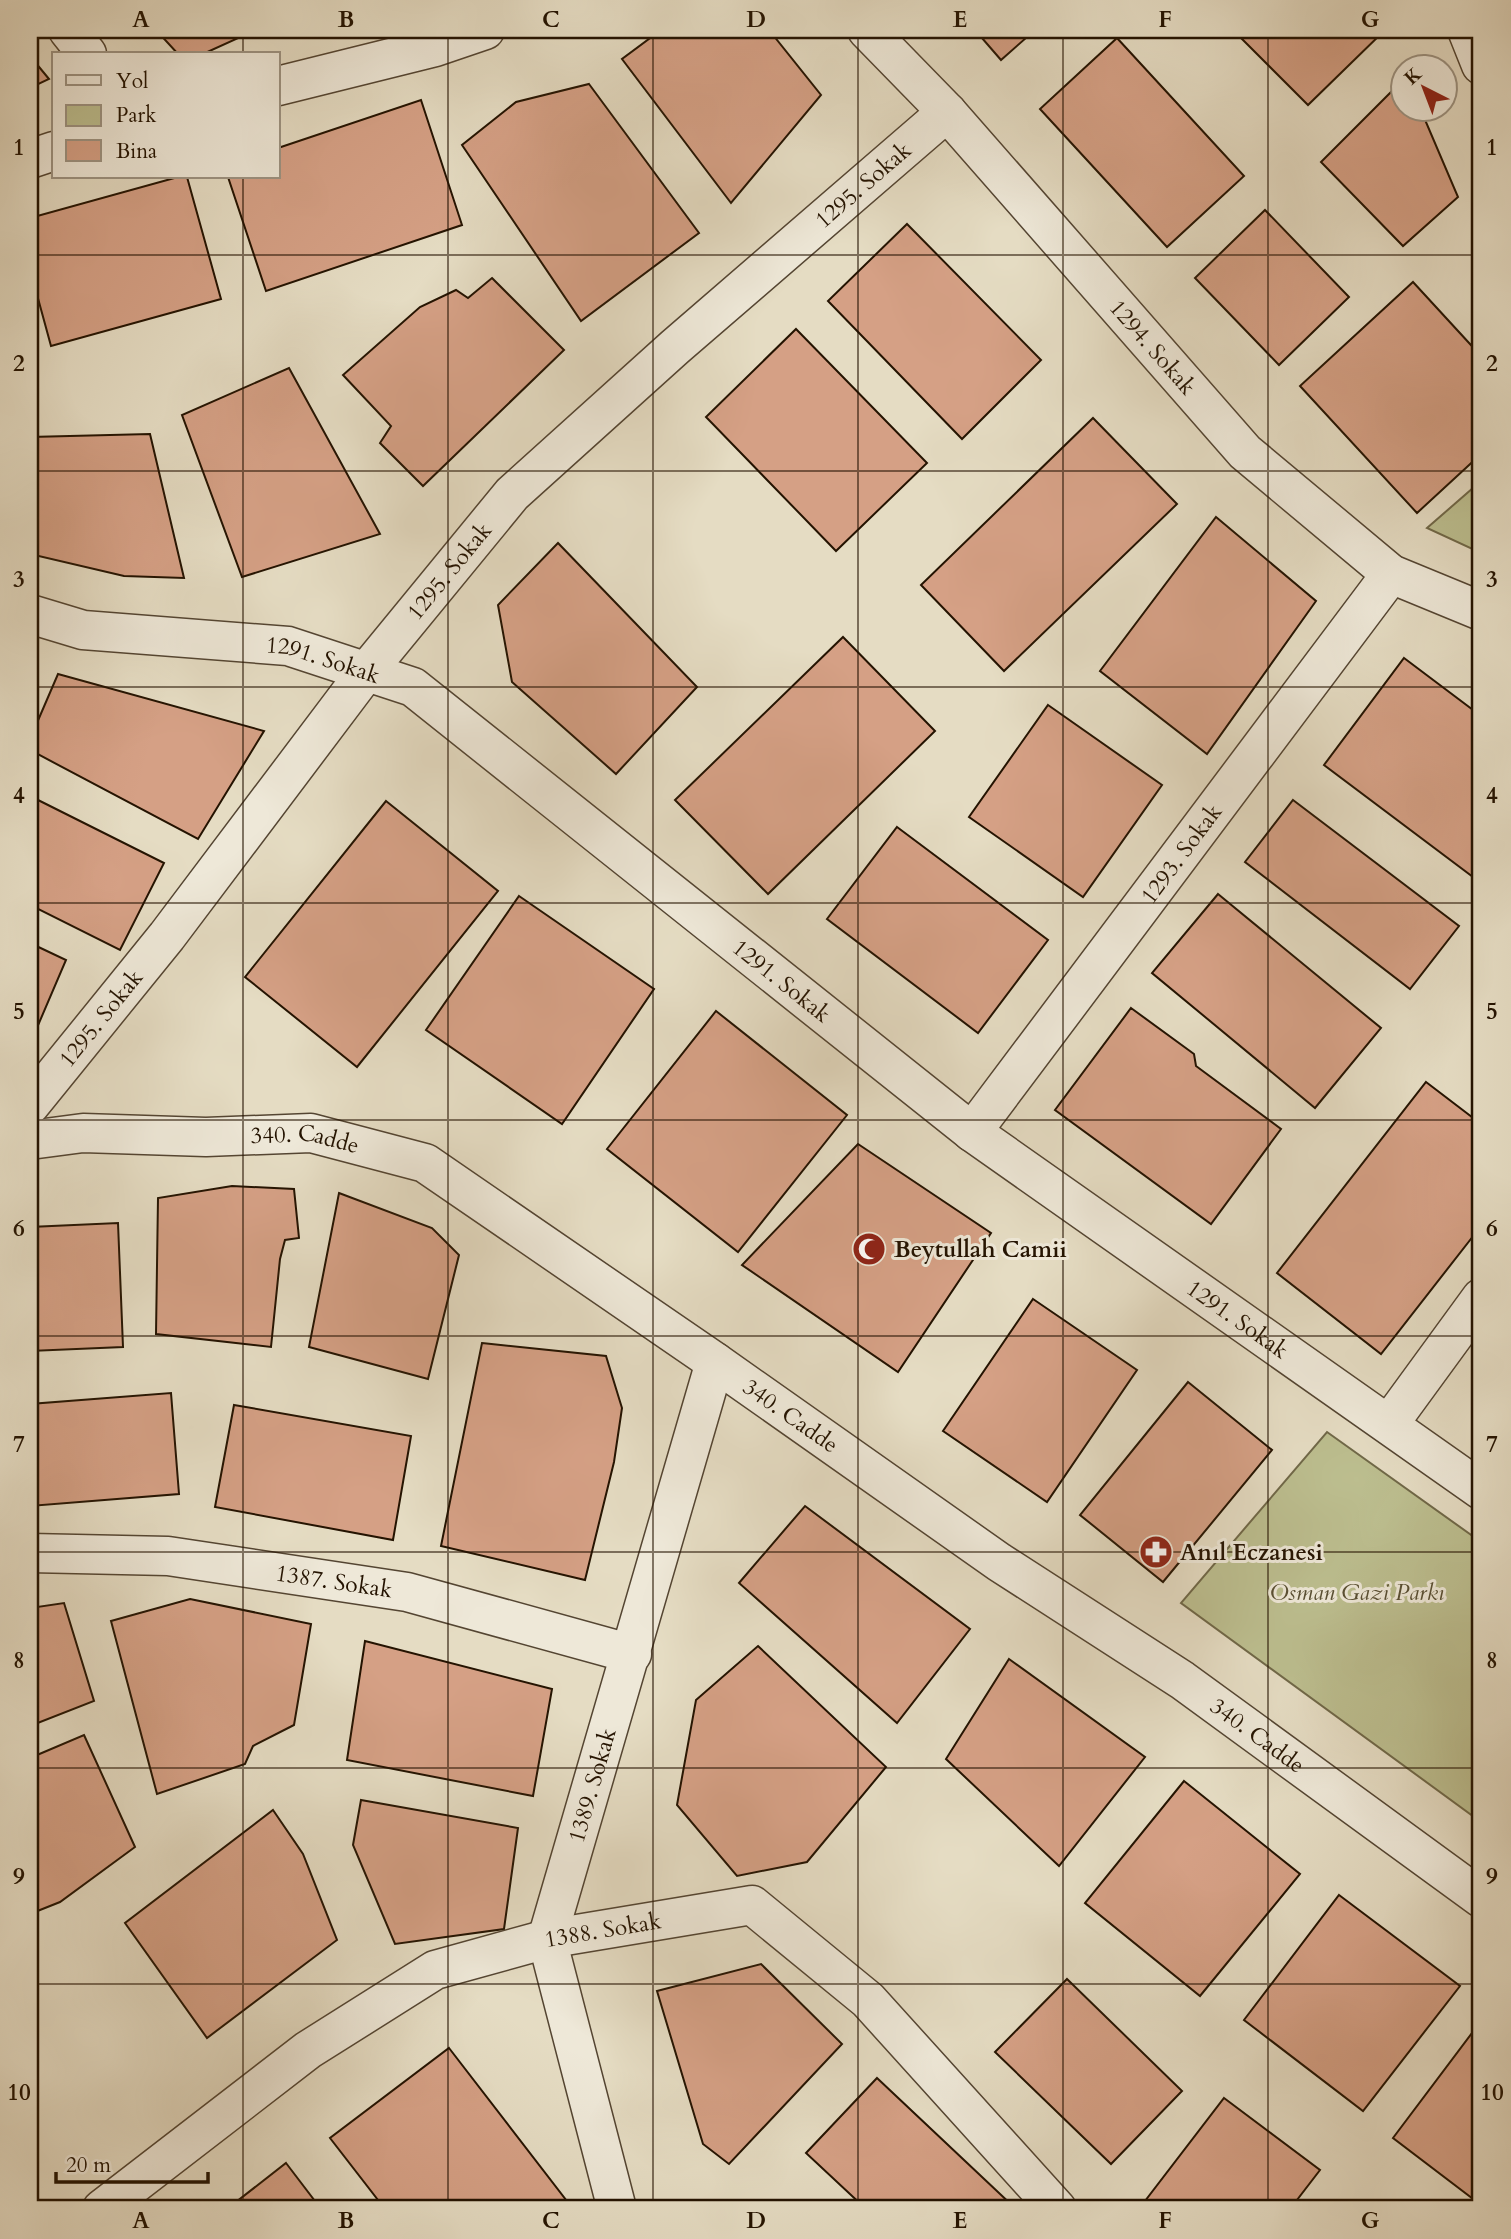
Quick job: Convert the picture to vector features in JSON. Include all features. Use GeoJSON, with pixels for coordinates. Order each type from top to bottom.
{"type":"FeatureCollection","features":[{"type":"Feature","properties":{"kind":"street"},"geometry":{"type":"LineString","coordinates":[[68,30],[85,52]]}},
{"type":"Feature","properties":{"kind":"street"},"geometry":{"type":"LineString","coordinates":[[280,86],[435,47],[485,30]]}},
{"type":"Feature","properties":{"kind":"street","name":"1294. Sokak"},"geometry":{"type":"LineString","coordinates":[[867,30],[947,112],[1245,452],[1391,574],[1481,611]]}},
{"type":"Feature","properties":{"kind":"street"},"geometry":{"type":"LineString","coordinates":[[1467,30],[1481,65]]}},
{"type":"Feature","properties":{"kind":"street","name":"1295. Sokak"},"geometry":{"type":"LineString","coordinates":[[30,1105],[167,936],[366,672],[512,494],[675,347],[947,112]]}},
{"type":"Feature","properties":{"kind":"street"},"geometry":{"type":"LineString","coordinates":[[30,159],[52,151]]}},
{"type":"Feature","properties":{"kind":"street","name":"1293. Sokak"},"geometry":{"type":"LineString","coordinates":[[972,1132],[1391,574]]}},
{"type":"Feature","properties":{"kind":"street","name":"1291. Sokak"},"geometry":{"type":"LineString","coordinates":[[30,614],[83,630],[288,646],[413,687],[972,1132],[1481,1490]]}},
{"type":"Feature","properties":{"kind":"street","name":"340. Cadde"},"geometry":{"type":"LineString","coordinates":[[30,1140],[83,1133],[206,1137],[311,1133],[425,1163],[715,1362],[999,1562],[1182,1680],[1481,1898]]}},
{"type":"Feature","properties":{"kind":"street"},"geometry":{"type":"LineString","coordinates":[[1389,1424],[1481,1298]]}},
{"type":"Feature","properties":{"kind":"street","name":"1389. Sokak"},"geometry":{"type":"LineString","coordinates":[[547,1940],[715,1362]]}},
{"type":"Feature","properties":{"kind":"street","name":"1387. Sokak"},"geometry":{"type":"LineString","coordinates":[[30,1553],[168,1556],[407,1592],[632,1654]]}},
{"type":"Feature","properties":{"kind":"street","name":"1388. Sokak"},"geometry":{"type":"LineString","coordinates":[[102,2209],[308,2050],[435,1970],[547,1940],[752,1905],[868,2000],[1057,2209]]}},
{"type":"Feature","properties":{"kind":"street"},"geometry":{"type":"LineString","coordinates":[[547,1940],[617,2209]]}},
{"type":"Feature","properties":{"kind":"green space"},"geometry":{"type":"Polygon","coordinates":[[[1481,481],[1481,553],[1427,528],[1481,481]]]}},
{"type":"Feature","properties":{"kind":"green space","name":"Osman Gazi Parkı"},"geometry":{"type":"Polygon","coordinates":[[[1327,1432],[1481,1542],[1481,1822],[1181,1603],[1327,1432]]]}},
{"type":"Feature","properties":{"kind":"building"},"geometry":{"type":"Polygon","coordinates":[[[156,30],[256,30],[207,52],[176,52],[156,30]]]}},
{"type":"Feature","properties":{"kind":"building"},"geometry":{"type":"Polygon","coordinates":[[[669,30],[769,30],[821,95],[731,203],[622,59],[657,33],[669,30]]]}},
{"type":"Feature","properties":{"kind":"building"},"geometry":{"type":"Polygon","coordinates":[[[975,30],[1035,30],[1001,60],[975,30]]]}},
{"type":"Feature","properties":{"kind":"building"},"geometry":{"type":"Polygon","coordinates":[[[1233,30],[1385,30],[1308,105],[1233,30]]]}},
{"type":"Feature","properties":{"kind":"building"},"geometry":{"type":"Polygon","coordinates":[[[1117,38],[1244,176],[1167,247],[1040,109],[1117,38]]]}},
{"type":"Feature","properties":{"kind":"building"},"geometry":{"type":"Polygon","coordinates":[[[30,56],[49,79],[30,88],[30,56]]]}},
{"type":"Feature","properties":{"kind":"building"},"geometry":{"type":"Polygon","coordinates":[[[589,84],[699,233],[581,321],[462,145],[516,102],[589,84]]]}},
{"type":"Feature","properties":{"kind":"building"},"geometry":{"type":"Polygon","coordinates":[[[1388,95],[1388,122],[1426,122],[1458,197],[1403,246],[1321,162],[1388,95]]]}},
{"type":"Feature","properties":{"kind":"building"},"geometry":{"type":"Polygon","coordinates":[[[421,100],[462,225],[266,291],[228,178],[280,178],[280,147],[421,100]]]}},
{"type":"Feature","properties":{"kind":"building"},"geometry":{"type":"Polygon","coordinates":[[[174,178],[187,178],[221,299],[51,346],[30,269],[30,218],[174,178]]]}},
{"type":"Feature","properties":{"kind":"building"},"geometry":{"type":"Polygon","coordinates":[[[1265,210],[1349,297],[1279,365],[1195,278],[1265,210]]]}},
{"type":"Feature","properties":{"kind":"building"},"geometry":{"type":"Polygon","coordinates":[[[907,224],[1041,360],[962,439],[828,301],[907,224]]]}},
{"type":"Feature","properties":{"kind":"building"},"geometry":{"type":"Polygon","coordinates":[[[492,278],[564,350],[423,486],[380,443],[391,426],[343,375],[420,307],[456,290],[468,298],[492,278]]]}},
{"type":"Feature","properties":{"kind":"building"},"geometry":{"type":"Polygon","coordinates":[[[1413,282],[1481,356],[1481,454],[1417,513],[1300,386],[1413,282]]]}},
{"type":"Feature","properties":{"kind":"building"},"geometry":{"type":"Polygon","coordinates":[[[796,329],[927,463],[836,551],[706,417],[796,329]]]}},
{"type":"Feature","properties":{"kind":"building"},"geometry":{"type":"Polygon","coordinates":[[[289,368],[380,534],[242,577],[182,415],[289,368]]]}},
{"type":"Feature","properties":{"kind":"building"},"geometry":{"type":"Polygon","coordinates":[[[1093,418],[1177,504],[1004,671],[921,585],[1093,418]]]}},
{"type":"Feature","properties":{"kind":"building"},"geometry":{"type":"Polygon","coordinates":[[[150,434],[184,578],[124,576],[30,554],[30,437],[150,434]]]}},
{"type":"Feature","properties":{"kind":"building"},"geometry":{"type":"Polygon","coordinates":[[[1216,517],[1316,601],[1207,754],[1100,671],[1216,517]]]}},
{"type":"Feature","properties":{"kind":"building"},"geometry":{"type":"Polygon","coordinates":[[[558,543],[697,687],[616,774],[512,682],[498,605],[558,543]]]}},
{"type":"Feature","properties":{"kind":"building"},"geometry":{"type":"Polygon","coordinates":[[[843,637],[935,731],[768,894],[675,800],[843,637]]]}},
{"type":"Feature","properties":{"kind":"building"},"geometry":{"type":"Polygon","coordinates":[[[1404,658],[1481,716],[1481,883],[1324,765],[1404,658]]]}},
{"type":"Feature","properties":{"kind":"building"},"geometry":{"type":"Polygon","coordinates":[[[58,674],[264,731],[198,839],[30,750],[30,739],[58,674]]]}},
{"type":"Feature","properties":{"kind":"building"},"geometry":{"type":"Polygon","coordinates":[[[1048,705],[1162,785],[1083,897],[969,817],[1048,705]]]}},
{"type":"Feature","properties":{"kind":"building"},"geometry":{"type":"Polygon","coordinates":[[[30,796],[164,863],[120,950],[30,905],[30,796]]]}},
{"type":"Feature","properties":{"kind":"building"},"geometry":{"type":"Polygon","coordinates":[[[1293,800],[1459,926],[1410,989],[1245,862],[1293,800]]]}},
{"type":"Feature","properties":{"kind":"building"},"geometry":{"type":"Polygon","coordinates":[[[386,801],[498,891],[357,1067],[245,977],[386,801]]]}},
{"type":"Feature","properties":{"kind":"building"},"geometry":{"type":"Polygon","coordinates":[[[897,827],[1048,940],[978,1033],[827,919],[897,827]]]}},
{"type":"Feature","properties":{"kind":"building"},"geometry":{"type":"Polygon","coordinates":[[[1218,894],[1381,1028],[1315,1108],[1152,973],[1218,894]]]}},
{"type":"Feature","properties":{"kind":"building"},"geometry":{"type":"Polygon","coordinates":[[[519,896],[654,989],[562,1124],[426,1030],[519,896]]]}},
{"type":"Feature","properties":{"kind":"building"},"geometry":{"type":"Polygon","coordinates":[[[30,943],[66,960],[30,1044],[30,943]]]}},
{"type":"Feature","properties":{"kind":"building"},"geometry":{"type":"Polygon","coordinates":[[[1131,1008],[1194,1054],[1196,1066],[1281,1129],[1211,1224],[1055,1110],[1131,1008]]]}},
{"type":"Feature","properties":{"kind":"building"},"geometry":{"type":"Polygon","coordinates":[[[716,1011],[847,1115],[738,1252],[607,1149],[716,1011]]]}},
{"type":"Feature","properties":{"kind":"building"},"geometry":{"type":"Polygon","coordinates":[[[1426,1082],[1481,1124],[1481,1226],[1381,1354],[1277,1273],[1426,1082]]]}},
{"type":"Feature","properties":{"kind":"building","name":"Beytullah Camii"},"geometry":{"type":"Polygon","coordinates":[[[858,1144],[991,1233],[898,1372],[742,1265],[858,1144]]]}},
{"type":"Feature","properties":{"kind":"building"},"geometry":{"type":"Polygon","coordinates":[[[232,1186],[294,1189],[299,1238],[285,1240],[280,1259],[271,1347],[156,1334],[158,1198],[232,1186]]]}},
{"type":"Feature","properties":{"kind":"building"},"geometry":{"type":"Polygon","coordinates":[[[339,1193],[432,1228],[459,1255],[428,1379],[309,1347],[339,1193]]]}},
{"type":"Feature","properties":{"kind":"building"},"geometry":{"type":"Polygon","coordinates":[[[118,1223],[123,1347],[30,1351],[30,1227],[118,1223]]]}},
{"type":"Feature","properties":{"kind":"building"},"geometry":{"type":"Polygon","coordinates":[[[1033,1299],[1137,1370],[1047,1502],[943,1431],[1033,1299]]]}},
{"type":"Feature","properties":{"kind":"building"},"geometry":{"type":"Polygon","coordinates":[[[482,1343],[606,1356],[622,1408],[614,1462],[585,1580],[441,1546],[482,1343]]]}},
{"type":"Feature","properties":{"kind":"building"},"geometry":{"type":"Polygon","coordinates":[[[1188,1382],[1272,1450],[1163,1582],[1080,1515],[1188,1382]]]}},
{"type":"Feature","properties":{"kind":"building"},"geometry":{"type":"Polygon","coordinates":[[[171,1393],[179,1494],[30,1506],[30,1404],[171,1393]]]}},
{"type":"Feature","properties":{"kind":"building"},"geometry":{"type":"Polygon","coordinates":[[[234,1405],[411,1436],[393,1540],[215,1507],[234,1405]]]}},
{"type":"Feature","properties":{"kind":"building"},"geometry":{"type":"Polygon","coordinates":[[[805,1506],[970,1629],[897,1723],[739,1583],[805,1506]]]}},
{"type":"Feature","properties":{"kind":"building"},"geometry":{"type":"Polygon","coordinates":[[[190,1599],[311,1624],[294,1725],[253,1746],[245,1764],[157,1794],[111,1621],[190,1599]]]}},
{"type":"Feature","properties":{"kind":"building"},"geometry":{"type":"Polygon","coordinates":[[[64,1603],[94,1701],[30,1726],[30,1608],[64,1603]]]}},
{"type":"Feature","properties":{"kind":"building"},"geometry":{"type":"Polygon","coordinates":[[[365,1641],[552,1689],[533,1796],[347,1760],[365,1641]]]}},
{"type":"Feature","properties":{"kind":"building"},"geometry":{"type":"Polygon","coordinates":[[[758,1646],[886,1767],[807,1862],[737,1876],[677,1805],[696,1700],[758,1646]]]}},
{"type":"Feature","properties":{"kind":"building"},"geometry":{"type":"Polygon","coordinates":[[[1009,1659],[1145,1757],[1059,1866],[946,1759],[1009,1659]]]}},
{"type":"Feature","properties":{"kind":"building"},"geometry":{"type":"Polygon","coordinates":[[[84,1735],[135,1847],[60,1902],[30,1914],[30,1758],[84,1735]]]}},
{"type":"Feature","properties":{"kind":"building"},"geometry":{"type":"Polygon","coordinates":[[[1184,1781],[1300,1874],[1200,1996],[1085,1903],[1184,1781]]]}},
{"type":"Feature","properties":{"kind":"building"},"geometry":{"type":"Polygon","coordinates":[[[361,1800],[518,1828],[504,1929],[395,1944],[353,1845],[361,1800]]]}},
{"type":"Feature","properties":{"kind":"building"},"geometry":{"type":"Polygon","coordinates":[[[273,1810],[303,1854],[337,1940],[207,2038],[125,1923],[273,1810]]]}},
{"type":"Feature","properties":{"kind":"building"},"geometry":{"type":"Polygon","coordinates":[[[1339,1895],[1460,1986],[1363,2111],[1244,2020],[1339,1895]]]}},
{"type":"Feature","properties":{"kind":"building"},"geometry":{"type":"Polygon","coordinates":[[[761,1964],[842,2044],[729,2164],[703,2144],[657,1991],[761,1964]]]}},
{"type":"Feature","properties":{"kind":"building"},"geometry":{"type":"Polygon","coordinates":[[[1067,1979],[1182,2091],[1111,2164],[995,2052],[1067,1979]]]}},
{"type":"Feature","properties":{"kind":"building"},"geometry":{"type":"Polygon","coordinates":[[[1481,2021],[1481,2205],[1393,2138],[1481,2021]]]}},
{"type":"Feature","properties":{"kind":"building"},"geometry":{"type":"Polygon","coordinates":[[[449,2048],[573,2209],[385,2209],[330,2138],[449,2048]]]}},
{"type":"Feature","properties":{"kind":"building"},"geometry":{"type":"Polygon","coordinates":[[[877,2078],[1016,2209],[866,2209],[806,2153],[877,2078]]]}},
{"type":"Feature","properties":{"kind":"building"},"geometry":{"type":"Polygon","coordinates":[[[1224,2098],[1320,2170],[1290,2209],[1156,2209],[1145,2201],[1224,2098]]]}},
{"type":"Feature","properties":{"kind":"building"},"geometry":{"type":"Polygon","coordinates":[[[286,2163],[321,2209],[227,2209],[286,2163]]]}},
{"type":"Feature","properties":{"kind":"place","name":"Beytullah Camii"},"geometry":{"type":"Point","coordinates":[869,1249]}},
{"type":"Feature","properties":{"kind":"place","name":"Anıl Eczanesi"},"geometry":{"type":"Point","coordinates":[1156,1552]}}]}
